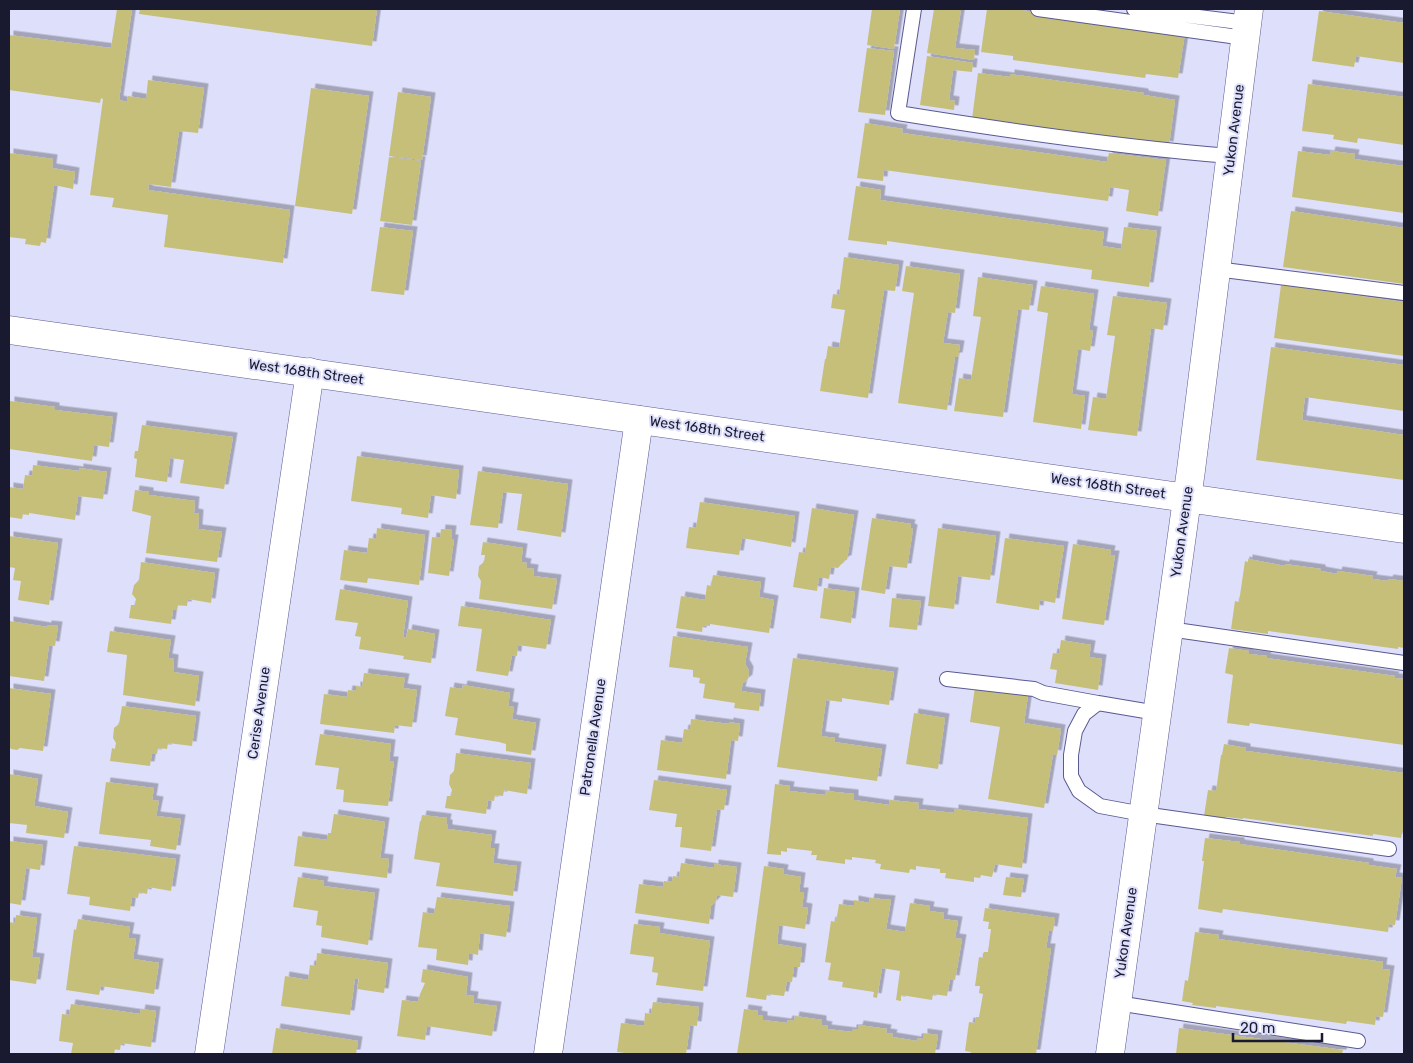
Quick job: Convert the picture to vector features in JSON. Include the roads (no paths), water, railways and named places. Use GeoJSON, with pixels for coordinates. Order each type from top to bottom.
{"type":"FeatureCollection","features":[{"type":"Feature","properties":{"kind":"street","name":"Yukon Avenue"},"geometry":{"type":"LineString","coordinates":[[1110,1054],[1187,497],[1247,23]]}},
{"type":"Feature","properties":{"kind":"street","name":"West 168th Street"},"geometry":{"type":"LineString","coordinates":[[9,330],[1404,529]]}},
{"type":"Feature","properties":{"kind":"street","name":"Cerise Avenue"},"geometry":{"type":"LineString","coordinates":[[209,1054],[310,372]]}},
{"type":"Feature","properties":{"kind":"street","name":"Patronella Avenue"},"geometry":{"type":"LineString","coordinates":[[548,1054],[639,420]]}},
{"type":"Feature","properties":{"kind":"lane"},"geometry":{"type":"LineString","coordinates":[[914,9],[898,113],[1001,130],[1159,150],[1230,156]]}},
{"type":"Feature","properties":{"kind":"lane"},"geometry":{"type":"LineString","coordinates":[[1038,9],[1247,23]]}},
{"type":"Feature","properties":{"kind":"lane"},"geometry":{"type":"LineString","coordinates":[[1134,9],[1247,23]]}},
{"type":"Feature","properties":{"kind":"lane"},"geometry":{"type":"LineString","coordinates":[[1216,269],[1404,293]]}},
{"type":"Feature","properties":{"kind":"lane"},"geometry":{"type":"LineString","coordinates":[[1169,629],[1404,663]]}},
{"type":"Feature","properties":{"kind":"lane"},"geometry":{"type":"LineString","coordinates":[[947,679],[1034,689],[1043,693],[1157,713]]}},
{"type":"Feature","properties":{"kind":"lane"},"geometry":{"type":"LineString","coordinates":[[1098,703],[1084,714],[1075,731],[1071,756],[1071,776],[1079,792],[1100,806],[1143,814],[1390,849]]}},
{"type":"Feature","properties":{"kind":"lane"},"geometry":{"type":"LineString","coordinates":[[1117,1002],[1358,1041]]}}]}
